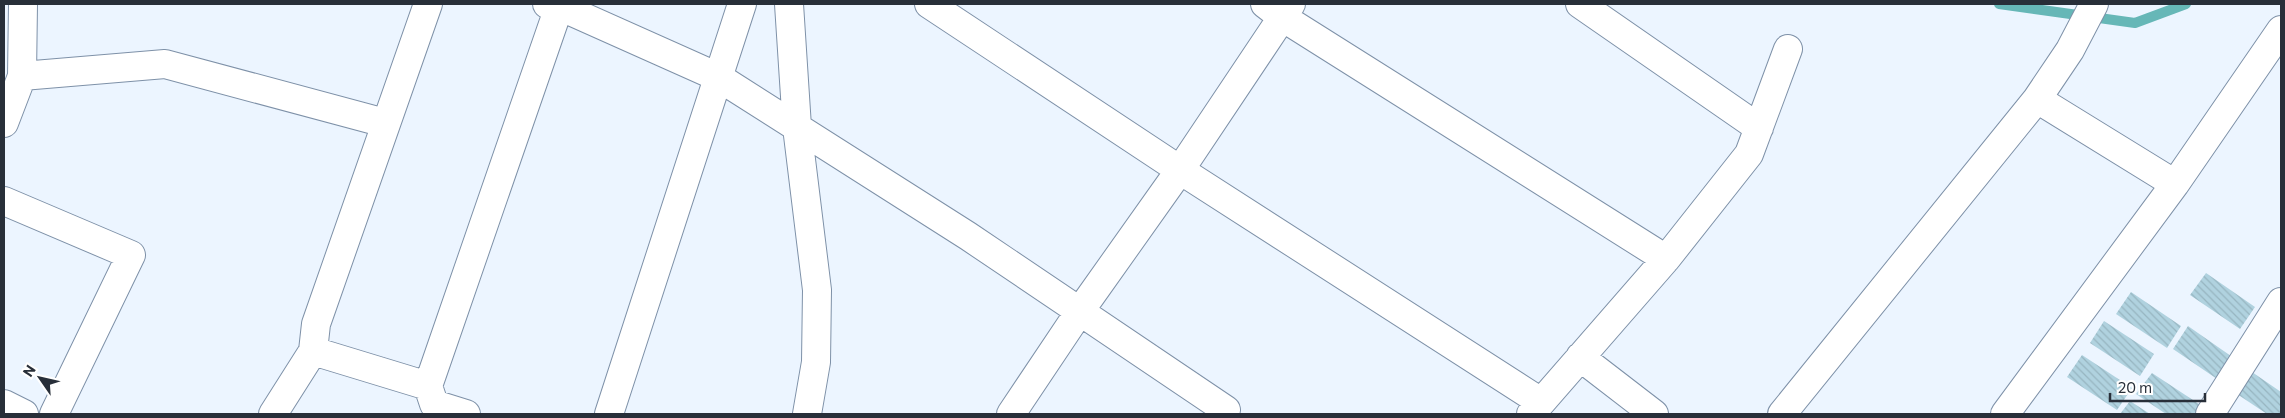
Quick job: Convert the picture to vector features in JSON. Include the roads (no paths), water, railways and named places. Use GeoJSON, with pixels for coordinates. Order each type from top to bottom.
{"type":"FeatureCollection","features":[{"type":"Feature","properties":{"kind":"street"},"geometry":{"type":"LineString","coordinates":[[4,123],[22,76],[23,4]]}},
{"type":"Feature","properties":{"kind":"street"},"geometry":{"type":"LineString","coordinates":[[273,414],[314,351],[316,324],[428,4]]}},
{"type":"Feature","properties":{"kind":"street"},"geometry":{"type":"LineString","coordinates":[[609,414],[742,4]]}},
{"type":"Feature","properties":{"kind":"street"},"geometry":{"type":"LineString","coordinates":[[789,4],[797,127],[817,290],[816,362],[807,414]]}},
{"type":"Feature","properties":{"kind":"street"},"geometry":{"type":"LineString","coordinates":[[929,4],[1536,408],[1666,259],[1749,154],[1788,49]]}},
{"type":"Feature","properties":{"kind":"street"},"geometry":{"type":"LineString","coordinates":[[1580,4],[1759,128]]}},
{"type":"Feature","properties":{"kind":"street"},"geometry":{"type":"LineString","coordinates":[[1782,414],[2037,99],[2070,50],[2094,4]]}},
{"type":"Feature","properties":{"kind":"street"},"geometry":{"type":"LineString","coordinates":[[466,414],[434,404],[428,386],[555,5],[718,77],[968,236],[1227,413]]}},
{"type":"Feature","properties":{"kind":"street"},"geometry":{"type":"LineString","coordinates":[[1010,414],[1180,170],[1279,8],[1666,259]]}},
{"type":"Feature","properties":{"kind":"street"},"geometry":{"type":"LineString","coordinates":[[2005,414],[2175,184],[2281,30]]}},
{"type":"Feature","properties":{"kind":"street"},"geometry":{"type":"LineString","coordinates":[[22,76],[165,64],[385,123]]}},
{"type":"Feature","properties":{"kind":"street"},"geometry":{"type":"LineString","coordinates":[[2037,99],[2175,184]]}},
{"type":"Feature","properties":{"kind":"street"},"geometry":{"type":"LineString","coordinates":[[4,201],[131,255],[54,414]]}},
{"type":"Feature","properties":{"kind":"street"},"geometry":{"type":"LineString","coordinates":[[2210,414],[2281,302]]}},
{"type":"Feature","properties":{"kind":"street"},"geometry":{"type":"LineString","coordinates":[[314,351],[428,386]]}},
{"type":"Feature","properties":{"kind":"street"},"geometry":{"type":"LineString","coordinates":[[1580,357],[1654,414]]}},
{"type":"Feature","properties":{"kind":"street"},"geometry":{"type":"LineString","coordinates":[[4,404],[24,414]]}},
{"type":"Feature","properties":{"kind":"waterway"},"geometry":{"type":"LineString","coordinates":[[1999,4],[2135,23],[2186,4]]}}]}
